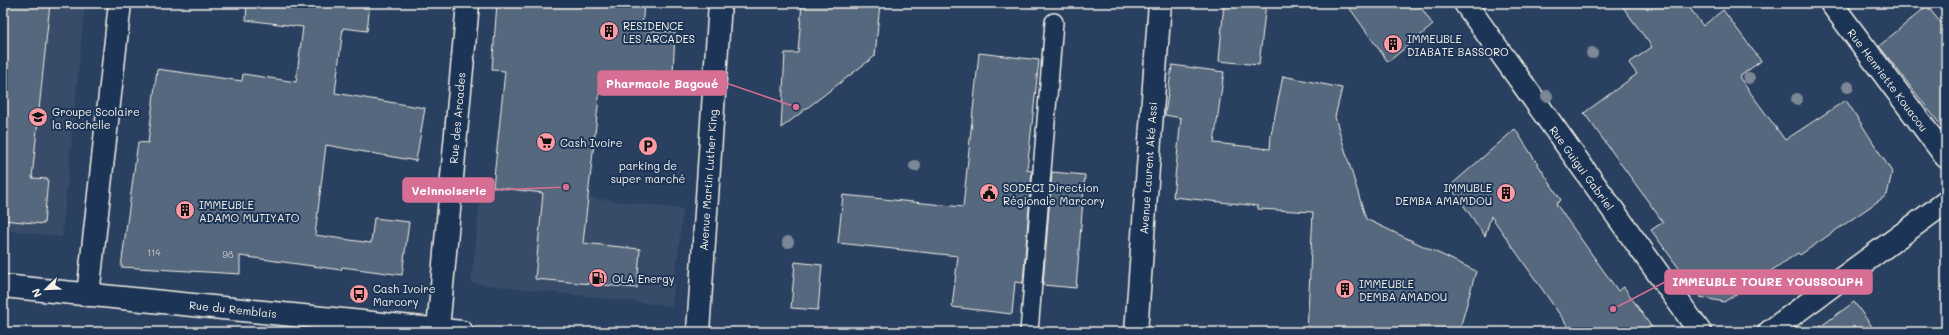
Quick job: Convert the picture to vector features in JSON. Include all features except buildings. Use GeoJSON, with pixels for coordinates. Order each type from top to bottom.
{"type":"FeatureCollection","features":[{"type":"Feature","properties":{"kind":"street"},"geometry":{"type":"LineString","coordinates":[[88,295],[120,3]]}},
{"type":"Feature","properties":{"kind":"street","name":"Rue des Arcades"},"geometry":{"type":"LineString","coordinates":[[438,329],[468,3]]}},
{"type":"Feature","properties":{"kind":"street","name":"Avenue Martin Luther King"},"geometry":{"type":"LineString","coordinates":[[698,332],[720,3]]}},
{"type":"Feature","properties":{"kind":"street","name":"Avenue Laurent Aké Assi"},"geometry":{"type":"LineString","coordinates":[[1136,332],[1160,3]]}},
{"type":"Feature","properties":{"kind":"street","name":"Rue Guigui Gabriel"},"geometry":{"type":"LineString","coordinates":[[1465,3],[1700,332]]}},
{"type":"Feature","properties":{"kind":"street","name":"Rue Henriette Kouacou"},"geometry":{"type":"LineString","coordinates":[[1831,3],[1946,157]]}},
{"type":"Feature","properties":{"kind":"street"},"geometry":{"type":"LineString","coordinates":[[1769,332],[1946,202]]}},
{"type":"Feature","properties":{"kind":"street","name":"Rue du Remblais"},"geometry":{"type":"LineString","coordinates":[[3,286],[462,332]]}},
{"type":"Feature","properties":{"kind":"lane"},"geometry":{"type":"LineString","coordinates":[[1029,332],[1054,22]]}},
{"type":"Feature","properties":{"kind":"shaded area","name":"Groupe Scolaire la Rochelle"},"geometry":{"type":"Polygon","coordinates":[[[3,3],[85,3],[62,237],[3,230],[3,3]]]}},
{"type":"Feature","properties":{"kind":"shaded area"},"geometry":{"type":"Polygon","coordinates":[[[482,185],[683,209],[672,306],[471,283],[482,185]]]}},
{"type":"Feature","properties":{"kind":"place","name":"RESIDENCE LES ARCADES"},"geometry":{"type":"Point","coordinates":[609,31]}},
{"type":"Feature","properties":{"kind":"place","name":"IMMEUBLE DIABATE BASSORO"},"geometry":{"type":"Point","coordinates":[1393,44]}},
{"type":"Feature","properties":{"kind":"place","name":"Pharmacie Bagoué"},"geometry":{"type":"Point","coordinates":[796,107]}},
{"type":"Feature","properties":{"kind":"place","name":"Groupe Scolaire la Rochelle"},"geometry":{"type":"Point","coordinates":[38,117]}},
{"type":"Feature","properties":{"kind":"place","name":"Cash Ivoire"},"geometry":{"type":"Point","coordinates":[546,142]}},
{"type":"Feature","properties":{"kind":"place","name":"parking de super marché"},"geometry":{"type":"Point","coordinates":[648,146]}},
{"type":"Feature","properties":{"kind":"place","name":"Veinnoiserie"},"geometry":{"type":"Point","coordinates":[566,187]}},
{"type":"Feature","properties":{"kind":"place","name":"SODECI Direction Régionale Marcory"},"geometry":{"type":"Point","coordinates":[989,193]}},
{"type":"Feature","properties":{"kind":"place","name":"IMMUBLE DEMBA AMAMDOU"},"geometry":{"type":"Point","coordinates":[1506,193]}},
{"type":"Feature","properties":{"kind":"place","name":"IMMEUBLE ADAMO MUTIYATO"},"geometry":{"type":"Point","coordinates":[185,210]}},
{"type":"Feature","properties":{"kind":"place","name":"OLA Energy"},"geometry":{"type":"Point","coordinates":[598,278]}},
{"type":"Feature","properties":{"kind":"place","name":"IMMEUBLE DEMBA AMADOU"},"geometry":{"type":"Point","coordinates":[1345,289]}},
{"type":"Feature","properties":{"kind":"place","name":"Cash Ivoire Marcory"},"geometry":{"type":"Point","coordinates":[359,294]}},
{"type":"Feature","properties":{"kind":"place","name":"IMMEUBLE TOURE YOUSSOUPH"},"geometry":{"type":"Point","coordinates":[1613,309]}}]}
